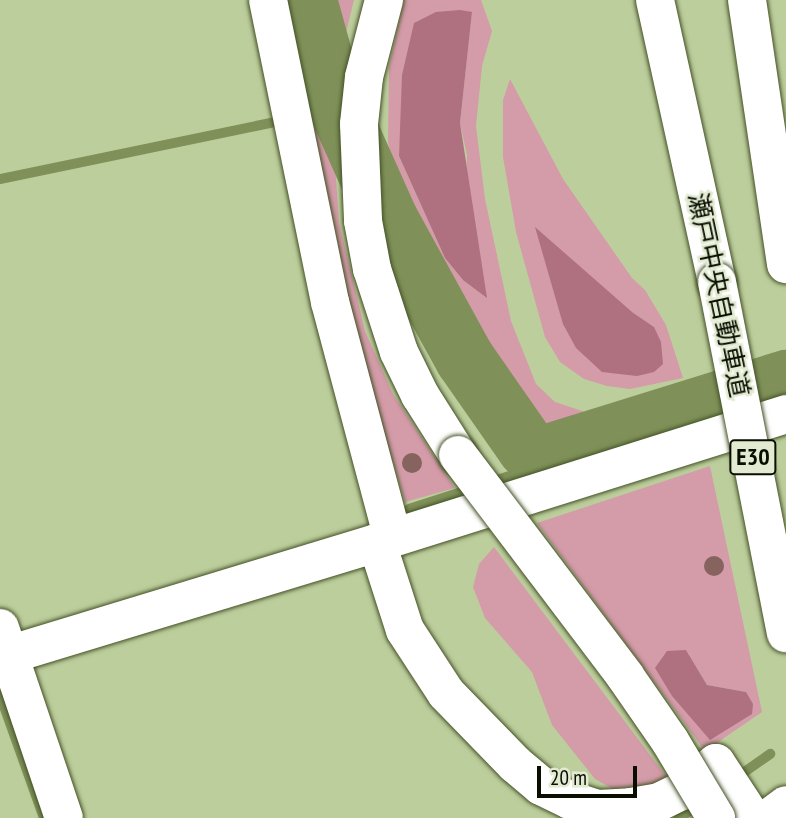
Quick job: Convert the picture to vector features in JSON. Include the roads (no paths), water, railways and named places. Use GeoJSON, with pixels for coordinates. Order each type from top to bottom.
{"type":"FeatureCollection","features":[{"type":"Feature","properties":{"kind":"main road"},"geometry":{"type":"LineString","coordinates":[[268,0],[330,302],[405,630],[446,693],[515,764],[541,786],[570,800],[598,809],[631,807],[659,803],[682,791],[716,763],[731,800]]}},
{"type":"Feature","properties":{"kind":"main road","name":"瀬戸中央自動車道"},"geometry":{"type":"LineString","coordinates":[[654,0],[717,282],[786,633]]}},
{"type":"Feature","properties":{"kind":"main road"},"geometry":{"type":"LineString","coordinates":[[747,0],[786,263]]}},
{"type":"Feature","properties":{"kind":"main road"},"geometry":{"type":"LineString","coordinates":[[380,10],[364,77],[359,124],[359,173],[372,270],[399,352],[420,396],[458,455],[625,676],[670,741],[731,800]]}},
{"type":"Feature","properties":{"kind":"main road"},"geometry":{"type":"LineString","coordinates":[[64,818],[4,641],[385,541],[786,414]]}},
{"type":"Feature","properties":{"kind":"main road"},"geometry":{"type":"LineString","coordinates":[[769,818],[786,805]]}},
{"type":"Feature","properties":{"kind":"waterway"},"geometry":{"type":"LineString","coordinates":[[307,0],[334,98],[388,219],[465,359],[527,448],[542,456],[786,380]]}},
{"type":"Feature","properties":{"kind":"waterway"},"geometry":{"type":"LineString","coordinates":[[299,117],[339,109]]}},
{"type":"Feature","properties":{"kind":"waterway"},"geometry":{"type":"LineString","coordinates":[[0,179],[284,120]]}},
{"type":"Feature","properties":{"kind":"waterway"},"geometry":{"type":"LineString","coordinates":[[488,483],[530,469],[542,456]]}},
{"type":"Feature","properties":{"kind":"waterway"},"geometry":{"type":"LineString","coordinates":[[409,509],[474,488]]}},
{"type":"Feature","properties":{"kind":"waterway"},"geometry":{"type":"LineString","coordinates":[[0,695],[44,818]]}},
{"type":"Feature","properties":{"kind":"waterway"},"geometry":{"type":"LineString","coordinates":[[736,778],[770,754]]}},
{"type":"Feature","properties":{"kind":"waterway"},"geometry":{"type":"LineString","coordinates":[[679,818],[698,805]]}}]}
